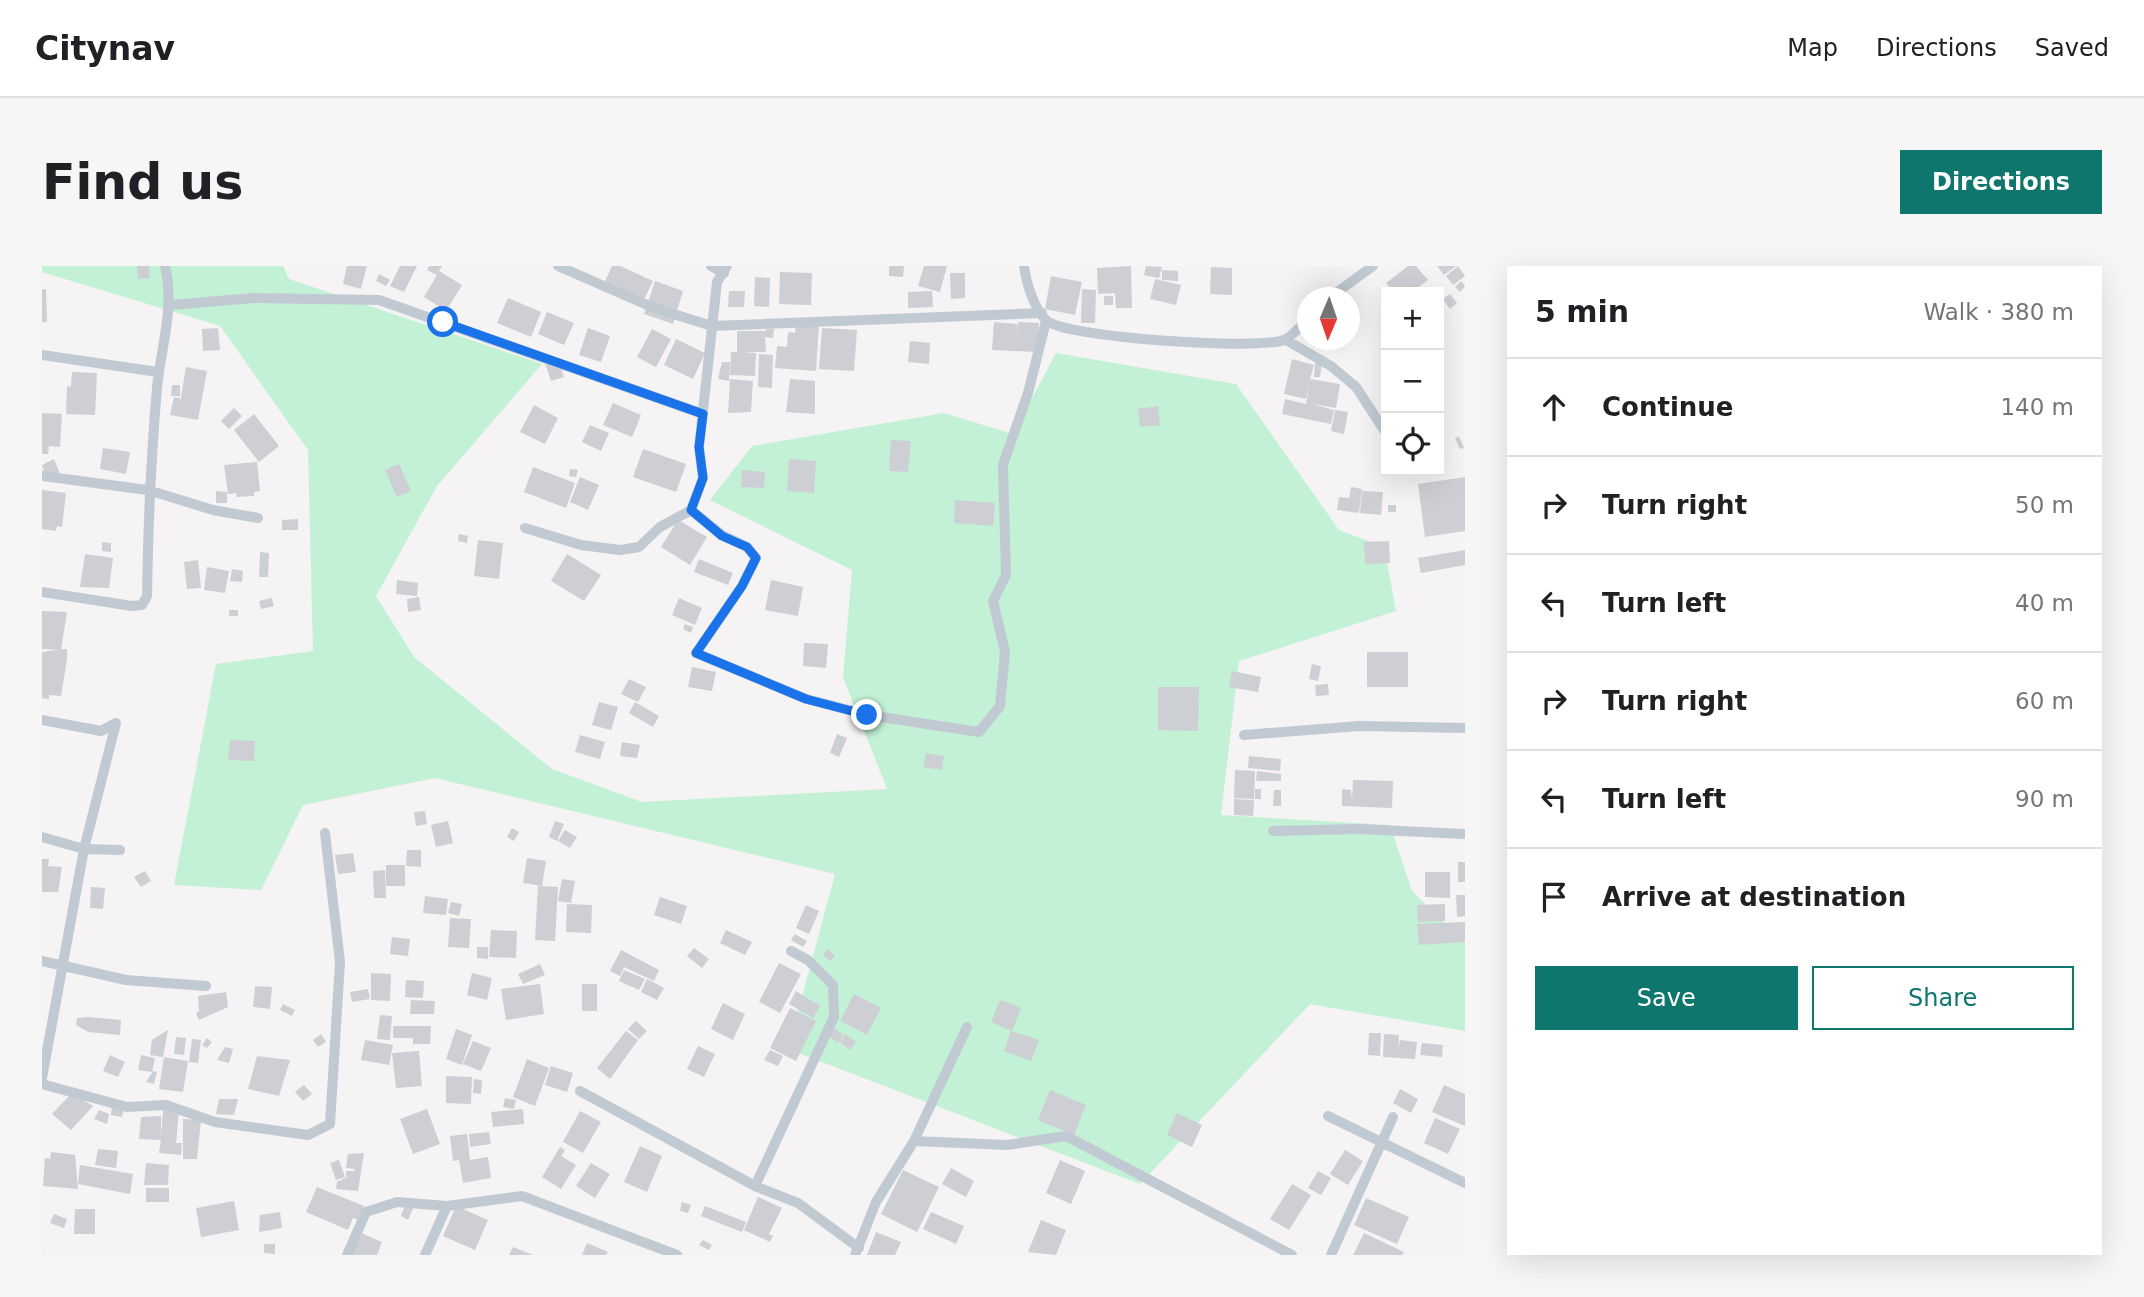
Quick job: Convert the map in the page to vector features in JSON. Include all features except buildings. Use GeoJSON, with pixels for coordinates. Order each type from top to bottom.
{"type":"FeatureCollection","features":[{"type":"Feature","properties":{"kind":"street"},"geometry":{"type":"LineString","coordinates":[[42,592],[142,605],[146,596],[148,490],[158,372],[170,304],[165,266]]}},
{"type":"Feature","properties":{"kind":"street"},"geometry":{"type":"LineString","coordinates":[[558,266],[654,308],[712,326],[1044,317],[1065,329],[1107,335],[1255,345],[1286,340],[1297,329]]}},
{"type":"Feature","properties":{"kind":"street"},"geometry":{"type":"LineString","coordinates":[[525,528],[581,545],[620,550],[639,547],[660,527],[691,510],[703,478],[699,447],[712,326],[717,282],[726,269],[711,266]]}},
{"type":"Feature","properties":{"kind":"street"},"geometry":{"type":"LineString","coordinates":[[691,510],[722,536],[747,547],[756,558],[742,586],[696,653],[806,699],[867,715],[979,732],[1000,706],[1002,693],[1005,652],[993,601],[1006,575],[1003,465],[1028,393],[1044,317],[1024,266]]}},
{"type":"Feature","properties":{"kind":"street"},"geometry":{"type":"LineString","coordinates":[[1344,287],[1373,266]]}},
{"type":"Feature","properties":{"kind":"street"},"geometry":{"type":"LineString","coordinates":[[170,304],[253,298],[379,300],[703,414]]}},
{"type":"Feature","properties":{"kind":"street"},"geometry":{"type":"LineString","coordinates":[[1286,340],[1331,366],[1356,387],[1381,425]]}},
{"type":"Feature","properties":{"kind":"street"},"geometry":{"type":"LineString","coordinates":[[42,355],[158,372]]}},
{"type":"Feature","properties":{"kind":"street"},"geometry":{"type":"LineString","coordinates":[[42,476],[148,490],[213,510],[258,518]]}},
{"type":"Feature","properties":{"kind":"street"},"geometry":{"type":"LineString","coordinates":[[42,720],[101,731],[116,723],[84,849],[42,1078]]}},
{"type":"Feature","properties":{"kind":"street"},"geometry":{"type":"LineString","coordinates":[[1244,735],[1359,726],[1465,728]]}},
{"type":"Feature","properties":{"kind":"street"},"geometry":{"type":"LineString","coordinates":[[1273,831],[1358,829],[1465,834]]}},
{"type":"Feature","properties":{"kind":"street"},"geometry":{"type":"LineString","coordinates":[[42,1084],[127,1107],[166,1105],[215,1122],[308,1135],[330,1124],[340,962],[325,833]]}},
{"type":"Feature","properties":{"kind":"street"},"geometry":{"type":"LineString","coordinates":[[42,837],[84,849],[120,850]]}},
{"type":"Feature","properties":{"kind":"street"},"geometry":{"type":"LineString","coordinates":[[755,1186],[834,1017],[832,985],[808,960],[791,951]]}},
{"type":"Feature","properties":{"kind":"street"},"geometry":{"type":"LineString","coordinates":[[42,961],[126,980],[206,986]]}},
{"type":"Feature","properties":{"kind":"street"},"geometry":{"type":"LineString","coordinates":[[580,1091],[755,1186],[798,1203],[857,1251],[876,1202],[914,1142],[967,1027]]}},
{"type":"Feature","properties":{"kind":"street"},"geometry":{"type":"LineString","coordinates":[[1328,1116],[1465,1183]]}},
{"type":"Feature","properties":{"kind":"street"},"geometry":{"type":"LineString","coordinates":[[1331,1255],[1383,1145],[1393,1117]]}},
{"type":"Feature","properties":{"kind":"street"},"geometry":{"type":"LineString","coordinates":[[914,1142],[1007,1145],[1066,1136],[1287,1254]]}},
{"type":"Feature","properties":{"kind":"street"},"geometry":{"type":"LineString","coordinates":[[347,1255],[366,1212],[397,1202],[447,1206],[522,1196],[677,1255]]}},
{"type":"Feature","properties":{"kind":"street"},"geometry":{"type":"LineString","coordinates":[[425,1255],[447,1206]]}},
{"type":"Feature","properties":{"kind":"green space"},"geometry":{"type":"Polygon","coordinates":[[[42,266],[283,266],[289,279],[542,364],[437,486],[376,596],[414,657],[552,769],[642,802],[887,789],[843,677],[852,570],[710,500],[752,446],[944,413],[1013,434],[1056,353],[1236,384],[1339,530],[1384,547],[1396,611],[1239,661],[1221,815],[1390,825],[1412,891],[1465,943],[1465,1031],[1310,1004],[1140,1184],[788,1049],[835,874],[435,778],[303,805],[261,890],[174,885],[216,664],[313,651],[308,450],[220,326],[42,272],[42,266]]]}},
{"type":"Feature","properties":{"kind":"route"},"geometry":{"type":"LineString","coordinates":[[443,322],[703,414],[699,447],[703,478],[691,510],[722,536],[747,547],[756,558],[742,586],[696,653],[806,699],[867,715]]}}]}
